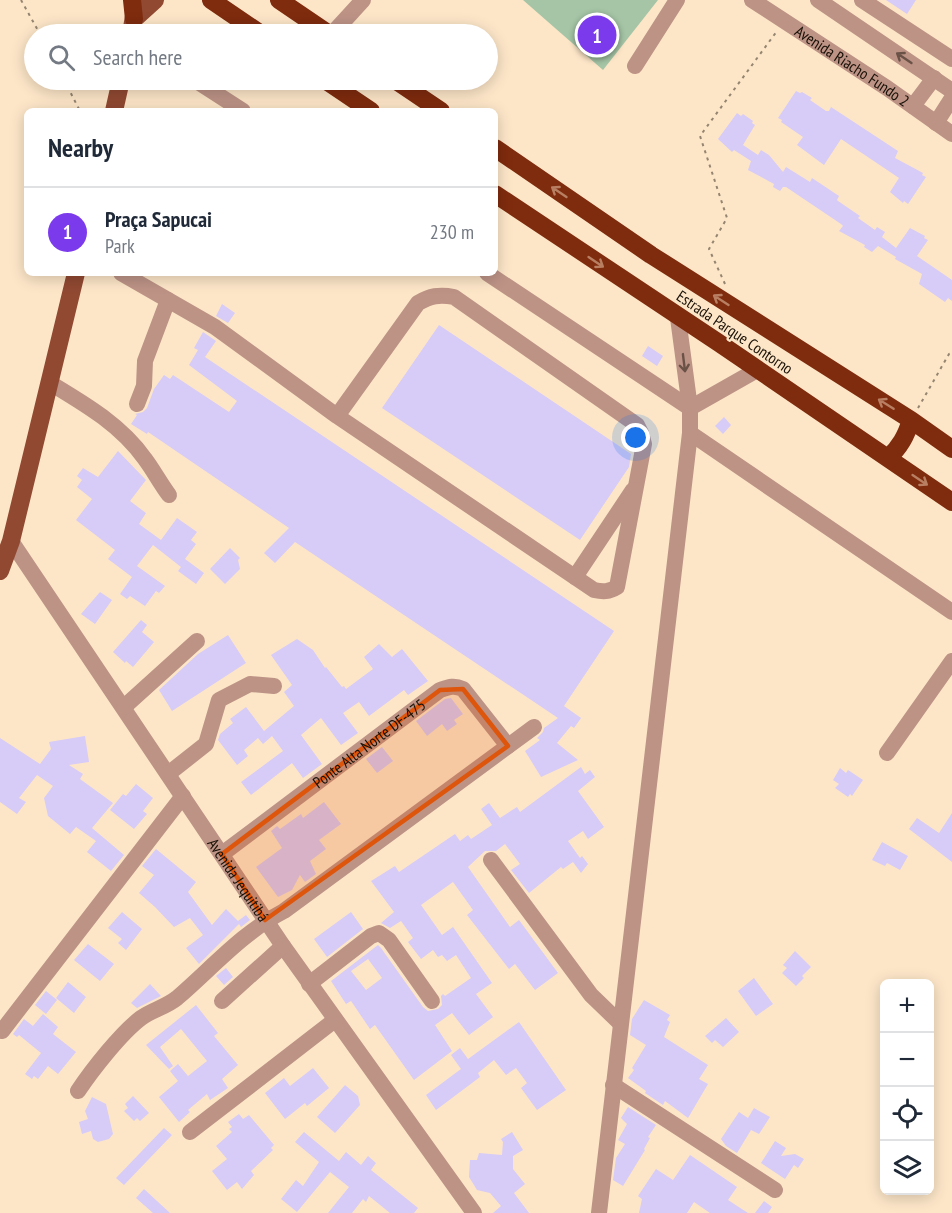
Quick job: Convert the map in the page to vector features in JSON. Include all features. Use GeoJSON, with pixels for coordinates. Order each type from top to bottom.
{"type":"FeatureCollection","features":[{"type":"Feature","properties":{"kind":"highway"},"geometry":{"type":"LineString","coordinates":[[132,0],[132,24]]}},
{"type":"Feature","properties":{"kind":"highway"},"geometry":{"type":"LineString","coordinates":[[211,0],[246,24]]}},
{"type":"Feature","properties":{"kind":"highway"},"geometry":{"type":"LineString","coordinates":[[279,0],[315,24]]}},
{"type":"Feature","properties":{"kind":"highway"},"geometry":{"type":"LineString","coordinates":[[340,90],[367,108]]}},
{"type":"Feature","properties":{"kind":"highway"},"geometry":{"type":"LineString","coordinates":[[409,90],[436,108]]}},
{"type":"Feature","properties":{"kind":"highway","name":"Estrada Parque Contorno"},"geometry":{"type":"LineString","coordinates":[[498,150],[651,255],[911,420],[952,449]]}},
{"type":"Feature","properties":{"kind":"highway","name":"Estrada Parque Contorno"},"geometry":{"type":"LineString","coordinates":[[498,197],[719,343],[952,502]]}},
{"type":"Feature","properties":{"kind":"highway"},"geometry":{"type":"LineString","coordinates":[[888,458],[899,448],[911,420]]}},
{"type":"Feature","properties":{"kind":"main road"},"geometry":{"type":"LineString","coordinates":[[133,24],[137,0]]}},
{"type":"Feature","properties":{"kind":"main road"},"geometry":{"type":"LineString","coordinates":[[135,24],[155,0]]}},
{"type":"Feature","properties":{"kind":"main road"},"geometry":{"type":"LineString","coordinates":[[115,108],[119,90]]}},
{"type":"Feature","properties":{"kind":"main road"},"geometry":{"type":"LineString","coordinates":[[0,571],[11,541],[75,276]]}},
{"type":"Feature","properties":{"kind":"street"},"geometry":{"type":"LineString","coordinates":[[340,24],[363,0]]}},
{"type":"Feature","properties":{"kind":"street"},"geometry":{"type":"LineString","coordinates":[[635,66],[677,0]]}},
{"type":"Feature","properties":{"kind":"street","name":"Avenida Riacho Fundo 2"},"geometry":{"type":"LineString","coordinates":[[752,0],[952,134]]}},
{"type":"Feature","properties":{"kind":"street","name":"Avenida Riacho Fundo 2"},"geometry":{"type":"LineString","coordinates":[[819,0],[952,91]]}},
{"type":"Feature","properties":{"kind":"street"},"geometry":{"type":"LineString","coordinates":[[862,0],[952,58]]}},
{"type":"Feature","properties":{"kind":"street"},"geometry":{"type":"LineString","coordinates":[[913,106],[933,78]]}},
{"type":"Feature","properties":{"kind":"street"},"geometry":{"type":"LineString","coordinates":[[210,90],[238,108]]}},
{"type":"Feature","properties":{"kind":"street"},"geometry":{"type":"LineString","coordinates":[[936,123],[952,98]]}},
{"type":"Feature","properties":{"kind":"street"},"geometry":{"type":"LineString","coordinates":[[132,276],[168,300],[216,327],[337,416],[594,590],[603,592],[617,587],[644,444],[641,434],[632,420],[454,297],[430,296],[418,303],[337,416]]}},
{"type":"Feature","properties":{"kind":"street"},"geometry":{"type":"LineString","coordinates":[[492,276],[690,408]]}},
{"type":"Feature","properties":{"kind":"street"},"geometry":{"type":"LineString","coordinates":[[137,404],[144,386],[145,362],[168,300]]}},
{"type":"Feature","properties":{"kind":"street"},"geometry":{"type":"LineString","coordinates":[[598,1213],[690,433],[690,408],[678,318]]}},
{"type":"Feature","properties":{"kind":"street"},"geometry":{"type":"LineString","coordinates":[[690,408],[757,370]]}},
{"type":"Feature","properties":{"kind":"street"},"geometry":{"type":"LineString","coordinates":[[50,383],[93,409],[117,429],[145,459],[169,495]]}},
{"type":"Feature","properties":{"kind":"street"},"geometry":{"type":"LineString","coordinates":[[690,433],[952,612]]}},
{"type":"Feature","properties":{"kind":"street"},"geometry":{"type":"LineString","coordinates":[[575,577],[636,484]]}},
{"type":"Feature","properties":{"kind":"street","name":"Avenida Jequitibá"},"geometry":{"type":"LineString","coordinates":[[11,541],[309,984],[474,1213]]}},
{"type":"Feature","properties":{"kind":"street"},"geometry":{"type":"LineString","coordinates":[[124,707],[197,641]]}},
{"type":"Feature","properties":{"kind":"street"},"geometry":{"type":"LineString","coordinates":[[887,753],[952,661]]}},
{"type":"Feature","properties":{"kind":"street"},"geometry":{"type":"LineString","coordinates":[[168,774],[206,744],[219,700],[250,684],[274,686]]}},
{"type":"Feature","properties":{"kind":"street","name":"Ponte Alta Norte DF-475"},"geometry":{"type":"LineString","coordinates":[[222,854],[440,690],[456,686],[463,689],[508,746]]}},
{"type":"Feature","properties":{"kind":"street"},"geometry":{"type":"LineString","coordinates":[[78,1090],[97,1065],[140,1019],[175,1000],[265,920],[284,911],[534,727]]}},
{"type":"Feature","properties":{"kind":"street"},"geometry":{"type":"LineString","coordinates":[[2,1032],[183,796]]}},
{"type":"Feature","properties":{"kind":"street"},"geometry":{"type":"LineString","coordinates":[[490,860],[591,994],[620,1023]]}},
{"type":"Feature","properties":{"kind":"street"},"geometry":{"type":"LineString","coordinates":[[309,984],[371,936],[379,933],[389,940],[432,1001]]}},
{"type":"Feature","properties":{"kind":"street"},"geometry":{"type":"LineString","coordinates":[[222,1001],[283,946]]}},
{"type":"Feature","properties":{"kind":"street"},"geometry":{"type":"LineString","coordinates":[[190,1132],[335,1020]]}},
{"type":"Feature","properties":{"kind":"street"},"geometry":{"type":"LineString","coordinates":[[613,1085],[775,1190]]}},
{"type":"Feature","properties":{"kind":"path"},"geometry":{"type":"LineString","coordinates":[[21,0],[34,24]]}},
{"type":"Feature","properties":{"kind":"path"},"geometry":{"type":"LineString","coordinates":[[737,310],[710,249],[727,218],[700,136],[784,21]]}},
{"type":"Feature","properties":{"kind":"path"},"geometry":{"type":"LineString","coordinates":[[69,90],[78,108]]}},
{"type":"Feature","properties":{"kind":"path"},"geometry":{"type":"LineString","coordinates":[[911,420],[949,354],[952,353]]}},
{"type":"Feature","properties":{"kind":"highlighted area"},"geometry":{"type":"Polygon","coordinates":[[[463,689],[508,746],[265,920],[222,854],[440,690],[463,689]]]}},
{"type":"Feature","properties":{"kind":"green space"},"geometry":{"type":"Polygon","coordinates":[[[523,0],[658,0],[603,70],[523,0]]]}},
{"type":"Feature","properties":{"kind":"building"},"geometry":{"type":"Polygon","coordinates":[[[886,0],[916,0],[907,14],[886,0]]]}},
{"type":"Feature","properties":{"kind":"building"},"geometry":{"type":"Polygon","coordinates":[[[796,91],[812,98],[810,100],[826,111],[829,111],[831,107],[898,151],[895,158],[923,173],[922,175],[926,177],[908,204],[904,201],[903,203],[890,192],[899,178],[841,139],[824,165],[797,145],[803,137],[778,118],[796,91]]]}},
{"type":"Feature","properties":{"kind":"building"},"geometry":{"type":"Polygon","coordinates":[[[737,113],[741,116],[743,114],[755,125],[743,145],[758,155],[761,150],[769,155],[783,172],[786,167],[810,182],[812,178],[839,196],[837,200],[860,216],[858,218],[875,230],[877,227],[885,232],[882,237],[896,248],[910,228],[925,236],[924,238],[928,240],[917,256],[952,280],[952,301],[948,298],[945,302],[919,284],[922,274],[895,259],[896,257],[878,246],[872,252],[864,247],[865,245],[839,231],[843,226],[841,224],[786,187],[780,191],[773,187],[774,184],[748,170],[751,161],[734,150],[732,152],[718,139],[737,113]]]}},
{"type":"Feature","properties":{"kind":"building"},"geometry":{"type":"Polygon","coordinates":[[[222,304],[235,313],[228,323],[216,316],[222,304]]]}},
{"type":"Feature","properties":{"kind":"building"},"geometry":{"type":"Polygon","coordinates":[[[439,325],[631,454],[629,467],[580,540],[382,408],[439,325]]]}},
{"type":"Feature","properties":{"kind":"building"},"geometry":{"type":"Polygon","coordinates":[[[203,332],[216,341],[205,357],[614,631],[564,706],[581,718],[574,728],[571,726],[557,743],[578,760],[541,777],[525,751],[540,740],[537,738],[544,728],[558,718],[295,542],[275,563],[264,553],[289,528],[148,432],[147,434],[131,424],[137,415],[135,414],[147,408],[154,389],[164,375],[170,379],[173,375],[229,412],[237,401],[189,365],[198,350],[194,348],[203,332]]]}},
{"type":"Feature","properties":{"kind":"building"},"geometry":{"type":"Polygon","coordinates":[[[648,346],[663,356],[657,366],[642,356],[648,346]]]}},
{"type":"Feature","properties":{"kind":"building"},"geometry":{"type":"Polygon","coordinates":[[[724,417],[731,425],[723,434],[715,426],[724,417]]]}},
{"type":"Feature","properties":{"kind":"building"},"geometry":{"type":"Polygon","coordinates":[[[118,451],[146,480],[130,501],[146,513],[139,524],[161,540],[177,518],[197,532],[191,540],[196,544],[185,559],[204,573],[196,584],[178,571],[181,567],[153,545],[137,566],[165,586],[159,593],[156,591],[145,606],[130,596],[127,599],[120,594],[132,577],[108,559],[115,550],[76,520],[92,499],[77,487],[82,480],[77,476],[83,468],[98,477],[118,451]]]}},
{"type":"Feature","properties":{"kind":"building"},"geometry":{"type":"Polygon","coordinates":[[[230,548],[240,558],[238,560],[240,569],[225,584],[210,569],[230,548]]]}},
{"type":"Feature","properties":{"kind":"building"},"geometry":{"type":"Polygon","coordinates":[[[100,592],[112,600],[95,624],[81,614],[100,592]]]}},
{"type":"Feature","properties":{"kind":"building"},"geometry":{"type":"Polygon","coordinates":[[[141,620],[147,625],[142,632],[154,642],[133,667],[113,652],[141,620]]]}},
{"type":"Feature","properties":{"kind":"building"},"geometry":{"type":"Polygon","coordinates":[[[228,635],[246,663],[172,711],[159,690],[198,654],[228,635]]]}},
{"type":"Feature","properties":{"kind":"building"},"geometry":{"type":"Polygon","coordinates":[[[297,639],[313,650],[325,668],[346,689],[373,669],[364,657],[379,644],[392,657],[402,649],[428,681],[408,695],[404,690],[369,716],[359,702],[343,713],[358,733],[341,745],[321,718],[301,735],[322,764],[303,778],[292,763],[251,795],[241,782],[283,751],[272,736],[263,744],[258,738],[244,750],[248,756],[237,765],[218,740],[220,734],[233,723],[230,719],[246,707],[264,731],[294,706],[284,692],[292,685],[271,655],[297,639]]]}},
{"type":"Feature","properties":{"kind":"building"},"geometry":{"type":"Polygon","coordinates":[[[451,698],[463,714],[454,720],[457,724],[447,731],[442,724],[427,736],[416,721],[445,699],[451,698]]]}},
{"type":"Feature","properties":{"kind":"building"},"geometry":{"type":"Polygon","coordinates":[[[85,736],[89,762],[69,765],[83,774],[80,779],[113,803],[92,828],[124,855],[111,871],[87,852],[96,841],[76,827],[70,834],[48,816],[44,798],[53,786],[37,775],[19,798],[26,802],[17,814],[0,802],[0,738],[40,764],[51,749],[49,742],[85,736]]]}},
{"type":"Feature","properties":{"kind":"building"},"geometry":{"type":"Polygon","coordinates":[[[382,747],[393,761],[377,773],[366,759],[382,747]]]}},
{"type":"Feature","properties":{"kind":"building"},"geometry":{"type":"Polygon","coordinates":[[[581,767],[585,774],[590,770],[595,777],[578,791],[604,827],[588,839],[583,831],[568,841],[580,858],[582,856],[588,864],[581,873],[573,862],[563,869],[561,867],[529,893],[511,870],[520,864],[505,844],[496,851],[485,851],[468,867],[510,927],[519,920],[558,973],[535,990],[515,964],[509,969],[467,915],[473,910],[453,882],[421,905],[442,935],[453,927],[492,983],[476,994],[493,1017],[469,1035],[452,1013],[435,1025],[452,1051],[414,1080],[375,1025],[370,1029],[351,1001],[346,1004],[331,981],[378,945],[423,1007],[428,1011],[438,1009],[442,1005],[441,996],[443,994],[445,996],[471,978],[456,955],[447,961],[442,955],[438,957],[433,950],[421,959],[408,942],[413,938],[401,921],[390,928],[381,923],[394,912],[371,881],[395,866],[399,872],[455,834],[460,841],[468,835],[471,839],[492,825],[481,809],[489,803],[500,818],[517,807],[520,812],[581,767]],[[368,959],[351,971],[366,990],[382,978],[368,959]]]}},
{"type":"Feature","properties":{"kind":"building"},"geometry":{"type":"Polygon","coordinates":[[[840,768],[846,773],[848,770],[863,780],[852,796],[850,794],[848,797],[835,788],[839,784],[833,780],[840,768]]]}},
{"type":"Feature","properties":{"kind":"building"},"geometry":{"type":"Polygon","coordinates":[[[136,784],[153,798],[143,811],[147,814],[134,829],[110,810],[123,794],[126,796],[136,784]]]}},
{"type":"Feature","properties":{"kind":"building"},"geometry":{"type":"Polygon","coordinates":[[[324,802],[341,824],[319,840],[326,849],[310,861],[316,874],[305,882],[300,875],[292,890],[278,897],[256,867],[282,848],[271,831],[277,826],[280,829],[301,814],[303,818],[324,802]]]}},
{"type":"Feature","properties":{"kind":"building"},"geometry":{"type":"Polygon","coordinates":[[[952,813],[952,862],[909,829],[917,818],[939,833],[952,813]]]}},
{"type":"Feature","properties":{"kind":"building"},"geometry":{"type":"Polygon","coordinates":[[[882,842],[908,856],[900,870],[887,863],[885,866],[872,860],[882,842]]]}},
{"type":"Feature","properties":{"kind":"building"},"geometry":{"type":"Polygon","coordinates":[[[156,849],[196,882],[188,892],[212,925],[226,909],[238,921],[246,915],[250,920],[241,927],[239,924],[199,964],[186,948],[203,935],[190,918],[174,927],[139,893],[154,875],[142,866],[156,849]]]}},
{"type":"Feature","properties":{"kind":"building"},"geometry":{"type":"Polygon","coordinates":[[[122,912],[142,929],[126,950],[118,943],[122,939],[108,928],[122,912]]]}},
{"type":"Feature","properties":{"kind":"building"},"geometry":{"type":"Polygon","coordinates":[[[351,912],[363,929],[327,957],[314,939],[351,912]]]}},
{"type":"Feature","properties":{"kind":"building"},"geometry":{"type":"Polygon","coordinates":[[[88,944],[114,964],[100,981],[74,960],[88,944]]]}},
{"type":"Feature","properties":{"kind":"building"},"geometry":{"type":"Polygon","coordinates":[[[795,951],[811,967],[796,986],[782,973],[787,968],[783,965],[795,951]]]}},
{"type":"Feature","properties":{"kind":"building"},"geometry":{"type":"Polygon","coordinates":[[[226,968],[233,977],[224,985],[216,976],[226,968]]]}},
{"type":"Feature","properties":{"kind":"building"},"geometry":{"type":"Polygon","coordinates":[[[754,978],[773,1004],[756,1016],[738,991],[754,978]]]}},
{"type":"Feature","properties":{"kind":"building"},"geometry":{"type":"Polygon","coordinates":[[[68,982],[86,997],[74,1013],[56,998],[68,982]]]}},
{"type":"Feature","properties":{"kind":"building"},"geometry":{"type":"Polygon","coordinates":[[[150,984],[161,996],[137,1008],[131,1003],[150,984]]]}},
{"type":"Feature","properties":{"kind":"building"},"geometry":{"type":"Polygon","coordinates":[[[46,991],[57,1000],[46,1014],[35,1005],[46,991]]]}},
{"type":"Feature","properties":{"kind":"building"},"geometry":{"type":"Polygon","coordinates":[[[644,1000],[670,1015],[667,1020],[670,1022],[664,1037],[708,1065],[699,1079],[708,1084],[688,1118],[665,1101],[663,1105],[645,1093],[646,1091],[628,1078],[646,1045],[630,1035],[632,1019],[644,1000]]]}},
{"type":"Feature","properties":{"kind":"building"},"geometry":{"type":"Polygon","coordinates":[[[196,1005],[218,1033],[214,1036],[238,1065],[222,1079],[228,1088],[210,1100],[207,1094],[188,1110],[190,1112],[179,1122],[159,1097],[178,1081],[170,1071],[178,1064],[188,1076],[207,1061],[181,1029],[160,1047],[173,1066],[169,1069],[146,1045],[196,1005]]]}},
{"type":"Feature","properties":{"kind":"building"},"geometry":{"type":"Polygon","coordinates":[[[43,1014],[58,1027],[53,1034],[76,1052],[58,1074],[48,1066],[38,1079],[34,1076],[32,1079],[25,1074],[41,1053],[19,1035],[17,1037],[13,1034],[24,1019],[33,1026],[43,1014]]]}},
{"type":"Feature","properties":{"kind":"building"},"geometry":{"type":"Polygon","coordinates":[[[726,1018],[739,1032],[723,1047],[715,1040],[712,1043],[705,1036],[726,1018]]]}},
{"type":"Feature","properties":{"kind":"building"},"geometry":{"type":"Polygon","coordinates":[[[519,1022],[566,1090],[537,1110],[521,1088],[527,1083],[516,1068],[506,1075],[494,1060],[478,1073],[480,1077],[436,1110],[426,1095],[461,1069],[451,1055],[460,1048],[468,1059],[519,1022]]]}},
{"type":"Feature","properties":{"kind":"building"},"geometry":{"type":"Polygon","coordinates":[[[313,1068],[329,1088],[307,1106],[305,1103],[285,1119],[265,1093],[284,1078],[290,1086],[313,1068]]]}},
{"type":"Feature","properties":{"kind":"building"},"geometry":{"type":"Polygon","coordinates":[[[345,1085],[358,1096],[360,1105],[335,1133],[317,1117],[345,1085]]]}},
{"type":"Feature","properties":{"kind":"building"},"geometry":{"type":"Polygon","coordinates":[[[133,1096],[149,1113],[140,1121],[137,1118],[134,1121],[124,1111],[128,1108],[125,1104],[133,1096]]]}},
{"type":"Feature","properties":{"kind":"building"},"geometry":{"type":"Polygon","coordinates":[[[92,1097],[106,1104],[113,1134],[109,1139],[98,1142],[93,1139],[91,1131],[82,1134],[79,1122],[88,1119],[85,1111],[92,1097]]]}},
{"type":"Feature","properties":{"kind":"building"},"geometry":{"type":"Polygon","coordinates":[[[628,1107],[656,1125],[648,1137],[650,1138],[645,1150],[623,1186],[613,1180],[616,1158],[625,1144],[618,1140],[627,1124],[621,1118],[628,1107]]]}},
{"type":"Feature","properties":{"kind":"building"},"geometry":{"type":"Polygon","coordinates":[[[754,1108],[770,1117],[759,1134],[751,1130],[737,1153],[726,1146],[721,1139],[739,1112],[748,1118],[754,1108]]]}},
{"type":"Feature","properties":{"kind":"building"},"geometry":{"type":"Polygon","coordinates":[[[239,1114],[243,1119],[249,1115],[274,1145],[271,1148],[273,1150],[251,1171],[254,1175],[242,1189],[237,1182],[227,1190],[212,1171],[227,1159],[216,1146],[232,1132],[229,1129],[232,1127],[228,1122],[239,1114]]]}},
{"type":"Feature","properties":{"kind":"building"},"geometry":{"type":"Polygon","coordinates":[[[164,1128],[172,1135],[124,1185],[116,1178],[164,1128]]]}},
{"type":"Feature","properties":{"kind":"building"},"geometry":{"type":"Polygon","coordinates":[[[304,1132],[339,1161],[346,1152],[361,1165],[368,1156],[376,1163],[371,1170],[418,1208],[414,1213],[390,1213],[369,1196],[366,1202],[363,1199],[352,1213],[328,1213],[349,1187],[330,1172],[297,1212],[281,1199],[296,1180],[303,1186],[319,1162],[295,1142],[304,1132]]]}},
{"type":"Feature","properties":{"kind":"building"},"geometry":{"type":"Polygon","coordinates":[[[512,1132],[523,1150],[513,1156],[513,1169],[525,1184],[514,1193],[529,1213],[493,1213],[501,1206],[490,1193],[477,1190],[469,1177],[470,1160],[477,1160],[479,1153],[502,1155],[503,1142],[501,1139],[512,1132]]]}},
{"type":"Feature","properties":{"kind":"building"},"geometry":{"type":"Polygon","coordinates":[[[775,1141],[786,1148],[781,1156],[795,1154],[804,1159],[798,1168],[794,1165],[785,1179],[761,1163],[775,1141]]]}},
{"type":"Feature","properties":{"kind":"building"},"geometry":{"type":"Polygon","coordinates":[[[690,1155],[737,1187],[728,1200],[748,1213],[710,1213],[694,1202],[687,1213],[639,1213],[642,1199],[638,1196],[656,1169],[673,1180],[690,1155]]]}},
{"type":"Feature","properties":{"kind":"building"},"geometry":{"type":"Polygon","coordinates":[[[144,1189],[170,1213],[153,1213],[136,1198],[144,1189]]]}},
{"type":"Feature","properties":{"kind":"building"},"geometry":{"type":"Polygon","coordinates":[[[764,1201],[772,1207],[768,1213],[755,1213],[764,1201]]]}},
{"type":"Feature","properties":{"kind":"place","name":"Praça Sapucai"},"geometry":{"type":"Point","coordinates":[597,35]}}]}
